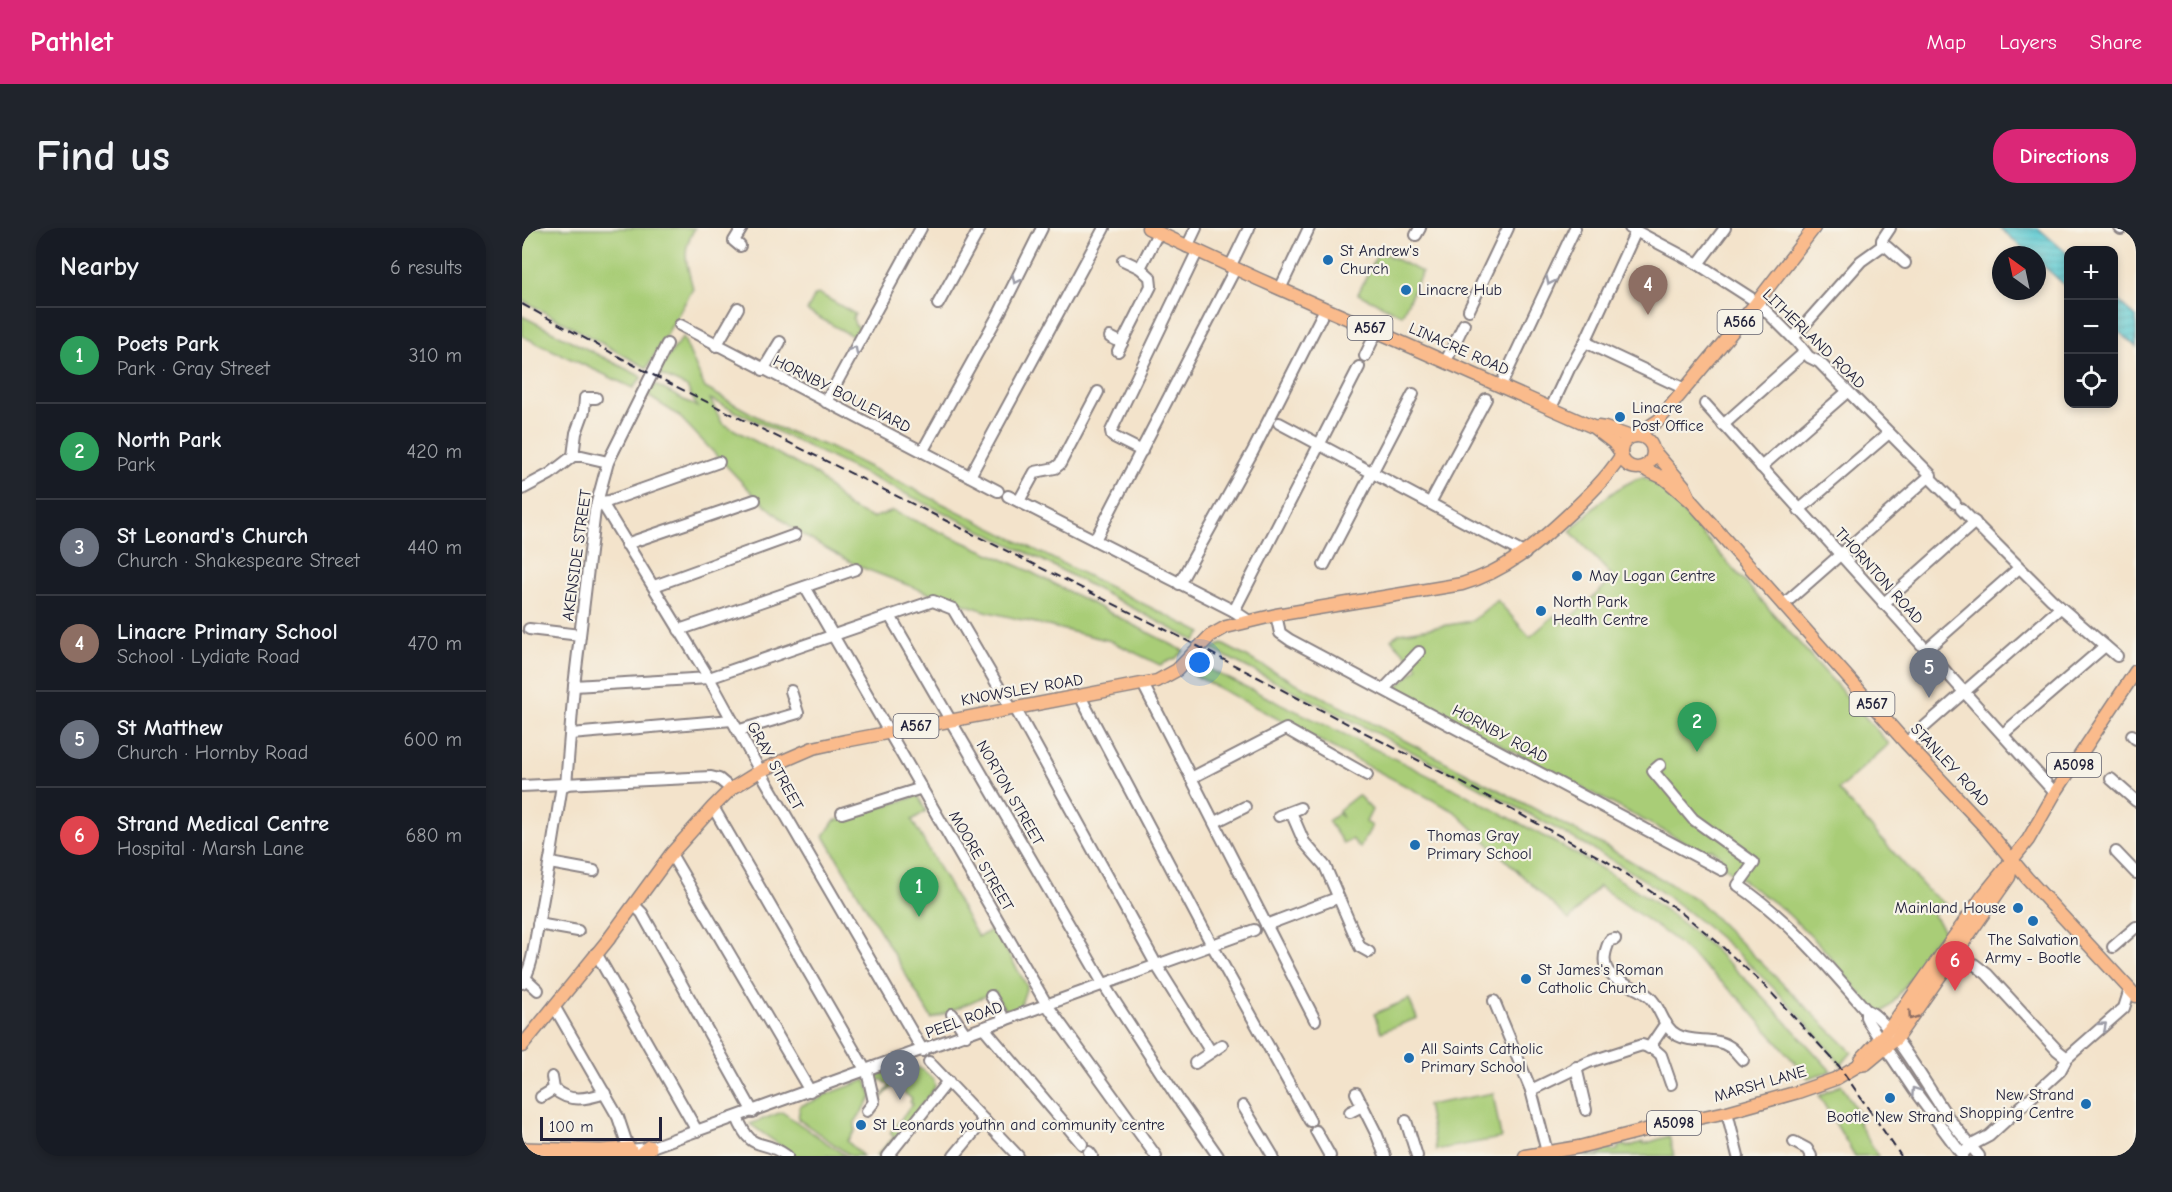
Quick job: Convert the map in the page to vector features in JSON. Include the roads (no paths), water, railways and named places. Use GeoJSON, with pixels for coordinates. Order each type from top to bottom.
{"type":"FeatureCollection","features":[{"type":"Feature","properties":{"kind":"highway"},"geometry":{"type":"LineString","coordinates":[[522,1150],[637,1152]]}},
{"type":"Feature","properties":{"kind":"main road","name":"A566"},"geometry":{"type":"LineString","coordinates":[[1633,436],[1659,420],[1757,302],[1814,228]]}},
{"type":"Feature","properties":{"kind":"main road","name":"LINACRE ROAD"},"geometry":{"type":"LineString","coordinates":[[1153,231],[1593,427],[1614,443],[1621,455]]}},
{"type":"Feature","properties":{"kind":"main road","name":"A566"},"geometry":{"type":"LineString","coordinates":[[1653,449],[1659,420]]}},
{"type":"Feature","properties":{"kind":"main road","name":"LINACRE ROAD"},"geometry":{"type":"LineString","coordinates":[[1593,427],[1633,436]]}},
{"type":"Feature","properties":{"kind":"main road"},"geometry":{"type":"LineString","coordinates":[[1633,436],[1645,438],[1653,449],[1651,460],[1638,468],[1625,464],[1621,455],[1623,444],[1633,436]]}},
{"type":"Feature","properties":{"kind":"main road","name":"STANLEY ROAD"},"geometry":{"type":"LineString","coordinates":[[1653,449],[1684,486],[1692,502]]}},
{"type":"Feature","properties":{"kind":"main road","name":"KNOWSLEY ROAD"},"geometry":{"type":"LineString","coordinates":[[522,1046],[634,905],[671,854],[731,789],[760,771],[813,748],[1157,681],[1172,673],[1215,633],[1226,627],[1276,615],[1462,584],[1496,572],[1525,554],[1604,482],[1621,455]]}},
{"type":"Feature","properties":{"kind":"main road","name":"STANLEY ROAD"},"geometry":{"type":"LineString","coordinates":[[1638,468],[1664,478],[1692,502],[2027,878],[2133,992]]}},
{"type":"Feature","properties":{"kind":"main road","name":"KNOWSLEY ROAD"},"geometry":{"type":"LineString","coordinates":[[1604,482],[1638,468]]}},
{"type":"Feature","properties":{"kind":"main road","name":"MARSH LANE"},"geometry":{"type":"LineString","coordinates":[[1888,1039],[1982,897],[2031,835],[2055,793],[2136,672]]}},
{"type":"Feature","properties":{"kind":"main road","name":"MARSH LANE"},"geometry":{"type":"LineString","coordinates":[[1525,1156],[1579,1148],[1661,1126],[1727,1112],[1810,1088],[1835,1079],[1859,1065],[1862,1058],[1888,1039],[1952,958],[2009,877],[2013,860]]}},
{"type":"Feature","properties":{"kind":"street"},"geometry":{"type":"LineString","coordinates":[[740,246],[734,241],[742,228]]}},
{"type":"Feature","properties":{"kind":"street"},"geometry":{"type":"LineString","coordinates":[[826,402],[921,228]]}},
{"type":"Feature","properties":{"kind":"street"},"geometry":{"type":"LineString","coordinates":[[938,304],[980,228]]}},
{"type":"Feature","properties":{"kind":"street"},"geometry":{"type":"LineString","coordinates":[[922,452],[1000,312],[1042,228]]}},
{"type":"Feature","properties":{"kind":"street"},"geometry":{"type":"LineString","coordinates":[[970,476],[1104,228]]}},
{"type":"Feature","properties":{"kind":"street"},"geometry":{"type":"LineString","coordinates":[[1142,451],[1112,436],[1111,431],[1192,250],[1196,228]]}},
{"type":"Feature","properties":{"kind":"street"},"geometry":{"type":"LineString","coordinates":[[1095,540],[1142,451],[1232,268],[1249,228]]}},
{"type":"Feature","properties":{"kind":"street"},"geometry":{"type":"LineString","coordinates":[[1280,289],[1309,228]]}},
{"type":"Feature","properties":{"kind":"street"},"geometry":{"type":"LineString","coordinates":[[1469,310],[1508,228]]}},
{"type":"Feature","properties":{"kind":"street"},"geometry":{"type":"LineString","coordinates":[[1501,385],[1575,228]]}},
{"type":"Feature","properties":{"kind":"street"},"geometry":{"type":"LineString","coordinates":[[1698,264],[1725,228]]}},
{"type":"Feature","properties":{"kind":"street"},"geometry":{"type":"LineString","coordinates":[[1793,338],[1861,261],[1882,246],[1882,240],[1890,228]]}},
{"type":"Feature","properties":{"kind":"street"},"geometry":{"type":"LineString","coordinates":[[1551,408],[1570,367],[1585,342],[1633,230]]}},
{"type":"Feature","properties":{"kind":"street","name":"LITHERLAND ROAD"},"geometry":{"type":"LineString","coordinates":[[1633,230],[1698,264],[1757,302],[1805,352],[1819,362],[2060,608],[2117,656]]}},
{"type":"Feature","properties":{"kind":"street"},"geometry":{"type":"LineString","coordinates":[[1140,268],[1153,231]]}},
{"type":"Feature","properties":{"kind":"street"},"geometry":{"type":"LineString","coordinates":[[1882,246],[1887,247],[1905,263]]}},
{"type":"Feature","properties":{"kind":"street"},"geometry":{"type":"LineString","coordinates":[[1110,337],[1120,347],[1151,286],[1150,277],[1140,268],[1123,260]]}},
{"type":"Feature","properties":{"kind":"street"},"geometry":{"type":"LineString","coordinates":[[716,346],[738,308]]}},
{"type":"Feature","properties":{"kind":"street"},"geometry":{"type":"LineString","coordinates":[[1179,584],[1253,451],[1325,309]]}},
{"type":"Feature","properties":{"kind":"street"},"geometry":{"type":"LineString","coordinates":[[1446,361],[1464,324]]}},
{"type":"Feature","properties":{"kind":"street","name":"HORNBY BOULEVARD"},"geometry":{"type":"LineString","coordinates":[[680,325],[716,346],[1249,621]]}},
{"type":"Feature","properties":{"kind":"street"},"geometry":{"type":"LineString","coordinates":[[1365,356],[1377,331]]}},
{"type":"Feature","properties":{"kind":"street"},"geometry":{"type":"LineString","coordinates":[[763,370],[780,342]]}},
{"type":"Feature","properties":{"kind":"street"},"geometry":{"type":"LineString","coordinates":[[1585,342],[1684,388]]}},
{"type":"Feature","properties":{"kind":"street","name":"AKENSIDE STREET"},"geometry":{"type":"LineString","coordinates":[[523,981],[530,964],[564,785],[595,510],[600,500],[608,462],[668,344]]}},
{"type":"Feature","properties":{"kind":"street"},"geometry":{"type":"LineString","coordinates":[[1724,424],[1805,352]]}},
{"type":"Feature","properties":{"kind":"street"},"geometry":{"type":"LineString","coordinates":[[1234,612],[1359,367]]}},
{"type":"Feature","properties":{"kind":"street"},"geometry":{"type":"LineString","coordinates":[[1761,467],[1847,392]]}},
{"type":"Feature","properties":{"kind":"street"},"geometry":{"type":"LineString","coordinates":[[1324,565],[1413,394]]}},
{"type":"Feature","properties":{"kind":"street"},"geometry":{"type":"LineString","coordinates":[[1019,501],[1035,472],[1054,468],[1060,464],[1095,397],[1081,396]]}},
{"type":"Feature","properties":{"kind":"street"},"geometry":{"type":"LineString","coordinates":[[573,456],[585,398],[596,398]]}},
{"type":"Feature","properties":{"kind":"street"},"geometry":{"type":"LineString","coordinates":[[1430,503],[1486,399]]}},
{"type":"Feature","properties":{"kind":"street","name":"THORNTON ROAD"},"geometry":{"type":"LineString","coordinates":[[1706,404],[1839,555],[2055,793]]}},
{"type":"Feature","properties":{"kind":"street"},"geometry":{"type":"LineString","coordinates":[[1279,423],[1525,554]]}},
{"type":"Feature","properties":{"kind":"street"},"geometry":{"type":"LineString","coordinates":[[1799,510],[1889,433]]}},
{"type":"Feature","properties":{"kind":"street"},"geometry":{"type":"LineString","coordinates":[[522,489],[550,474],[573,456],[608,462]]}},
{"type":"Feature","properties":{"kind":"street"},"geometry":{"type":"LineString","coordinates":[[600,500],[609,501],[719,462]]}},
{"type":"Feature","properties":{"kind":"street"},"geometry":{"type":"LineString","coordinates":[[1783,605],[1930,476]]}},
{"type":"Feature","properties":{"kind":"street","name":"GRAY STREET"},"geometry":{"type":"LineString","coordinates":[[600,500],[740,730],[760,771],[923,1051]]}},
{"type":"Feature","properties":{"kind":"street"},"geometry":{"type":"LineString","coordinates":[[626,544],[755,500]]}},
{"type":"Feature","properties":{"kind":"street"},"geometry":{"type":"LineString","coordinates":[[1883,604],[1975,522]]}},
{"type":"Feature","properties":{"kind":"street"},"geometry":{"type":"LineString","coordinates":[[654,586],[795,535]]}},
{"type":"Feature","properties":{"kind":"street"},"geometry":{"type":"LineString","coordinates":[[1926,650],[2019,567]]}},
{"type":"Feature","properties":{"kind":"street"},"geometry":{"type":"LineString","coordinates":[[679,630],[856,569]]}},
{"type":"Feature","properties":{"kind":"street","name":"MOORE STREET"},"geometry":{"type":"LineString","coordinates":[[805,587],[1047,1005],[1156,1156]]}},
{"type":"Feature","properties":{"kind":"street"},"geometry":{"type":"LineString","coordinates":[[574,686],[709,678],[933,601],[953,609],[1013,708],[1157,966],[1211,1052]]}},
{"type":"Feature","properties":{"kind":"street"},"geometry":{"type":"LineString","coordinates":[[1906,743],[2060,608]]}},
{"type":"Feature","properties":{"kind":"street","name":"HORNBY ROAD"},"geometry":{"type":"LineString","coordinates":[[1276,615],[1280,633],[1290,640],[1722,870]]}},
{"type":"Feature","properties":{"kind":"street","name":"NORTON STREET"},"geometry":{"type":"LineString","coordinates":[[890,616],[1104,985],[1218,1156]]}},
{"type":"Feature","properties":{"kind":"street"},"geometry":{"type":"LineString","coordinates":[[529,628],[580,635]]}},
{"type":"Feature","properties":{"kind":"street"},"geometry":{"type":"LineString","coordinates":[[2003,734],[2105,646]]}},
{"type":"Feature","properties":{"kind":"street"},"geometry":{"type":"LineString","coordinates":[[1384,689],[1419,652]]}},
{"type":"Feature","properties":{"kind":"street"},"geometry":{"type":"LineString","coordinates":[[1143,684],[1315,1020]]}},
{"type":"Feature","properties":{"kind":"street"},"geometry":{"type":"LineString","coordinates":[[740,730],[798,713],[791,691]]}},
{"type":"Feature","properties":{"kind":"street"},"geometry":{"type":"LineString","coordinates":[[1080,696],[1212,945],[1310,1121]]}},
{"type":"Feature","properties":{"kind":"street"},"geometry":{"type":"LineString","coordinates":[[571,734],[732,720]]}},
{"type":"Feature","properties":{"kind":"street"},"geometry":{"type":"LineString","coordinates":[[1191,778],[1286,729],[1367,775]]}},
{"type":"Feature","properties":{"kind":"street"},"geometry":{"type":"LineString","coordinates":[[1660,765],[1653,771],[1694,819],[1754,863],[1738,885],[1756,897],[1807,942],[1866,1010],[1872,1012],[1917,1095],[1963,1156],[1970,1146],[1989,1136],[2060,1071],[2067,1058],[2124,1008],[2133,992]]}},
{"type":"Feature","properties":{"kind":"street"},"geometry":{"type":"LineString","coordinates":[[523,789],[711,777],[719,779],[731,789]]}},
{"type":"Feature","properties":{"kind":"street"},"geometry":{"type":"LineString","coordinates":[[2111,779],[2136,801]]}},
{"type":"Feature","properties":{"kind":"street"},"geometry":{"type":"LineString","coordinates":[[842,813],[922,788]]}},
{"type":"Feature","properties":{"kind":"street"},"geometry":{"type":"LineString","coordinates":[[712,807],[866,1071],[874,1102],[867,1111]]}},
{"type":"Feature","properties":{"kind":"street"},"geometry":{"type":"LineString","coordinates":[[1215,822],[1245,807]]}},
{"type":"Feature","properties":{"kind":"street"},"geometry":{"type":"LineString","coordinates":[[1280,816],[1295,810],[1304,842],[1324,866],[1360,947],[1368,952]]}},
{"type":"Feature","properties":{"kind":"street"},"geometry":{"type":"LineString","coordinates":[[2116,852],[2136,873]]}},
{"type":"Feature","properties":{"kind":"street"},"geometry":{"type":"LineString","coordinates":[[671,854],[810,1091]]}},
{"type":"Feature","properties":{"kind":"street"},"geometry":{"type":"LineString","coordinates":[[550,863],[583,864],[594,871]]}},
{"type":"Feature","properties":{"kind":"street"},"geometry":{"type":"LineString","coordinates":[[1266,925],[1337,898]]}},
{"type":"Feature","properties":{"kind":"street"},"geometry":{"type":"LineString","coordinates":[[634,905],[642,913],[753,1112]]}},
{"type":"Feature","properties":{"kind":"street"},"geometry":{"type":"LineString","coordinates":[[538,924],[573,927]]}},
{"type":"Feature","properties":{"kind":"street"},"geometry":{"type":"LineString","coordinates":[[2113,947],[2136,927]]}},
{"type":"Feature","properties":{"kind":"street","name":"PEEL ROAD"},"geometry":{"type":"LineString","coordinates":[[637,1152],[1254,930]]}},
{"type":"Feature","properties":{"kind":"street"},"geometry":{"type":"LineString","coordinates":[[1615,939],[1610,940],[1605,949],[1605,961],[1610,973],[1617,980],[1653,1000],[1670,1030],[1678,1036],[1720,1042],[1731,1047],[1743,1060]]}},
{"type":"Feature","properties":{"kind":"street"},"geometry":{"type":"LineString","coordinates":[[596,953],[697,1131]]}},
{"type":"Feature","properties":{"kind":"street"},"geometry":{"type":"LineString","coordinates":[[1952,958],[1974,964],[1987,974],[2067,1058]]}},
{"type":"Feature","properties":{"kind":"street"},"geometry":{"type":"LineString","coordinates":[[1274,969],[1285,963]]}},
{"type":"Feature","properties":{"kind":"street"},"geometry":{"type":"LineString","coordinates":[[523,981],[538,990]]}},
{"type":"Feature","properties":{"kind":"street"},"geometry":{"type":"LineString","coordinates":[[991,996],[1005,1020]]}},
{"type":"Feature","properties":{"kind":"street"},"geometry":{"type":"LineString","coordinates":[[1494,1001],[1531,1090],[1547,1152]]}},
{"type":"Feature","properties":{"kind":"street"},"geometry":{"type":"LineString","coordinates":[[554,1006],[637,1152]]}},
{"type":"Feature","properties":{"kind":"street"},"geometry":{"type":"LineString","coordinates":[[952,1014],[966,1035]]}},
{"type":"Feature","properties":{"kind":"street"},"geometry":{"type":"LineString","coordinates":[[1649,1048],[1666,1023]]}},
{"type":"Feature","properties":{"kind":"street"},"geometry":{"type":"LineString","coordinates":[[984,1028],[1088,1150]]}},
{"type":"Feature","properties":{"kind":"street"},"geometry":{"type":"LineString","coordinates":[[1888,1039],[1979,1156]]}},
{"type":"Feature","properties":{"kind":"street"},"geometry":{"type":"LineString","coordinates":[[1195,1063],[1222,1045]]}},
{"type":"Feature","properties":{"kind":"street"},"geometry":{"type":"LineString","coordinates":[[1531,1090],[1576,1067],[1642,1046],[1661,1054],[1671,1084]]}},
{"type":"Feature","properties":{"kind":"street"},"geometry":{"type":"LineString","coordinates":[[929,1062],[1018,1156]]}},
{"type":"Feature","properties":{"kind":"street"},"geometry":{"type":"LineString","coordinates":[[1576,1067],[1586,1110]]}},
{"type":"Feature","properties":{"kind":"street"},"geometry":{"type":"LineString","coordinates":[[552,1077],[554,1089],[564,1096],[578,1099],[605,1093]]}},
{"type":"Feature","properties":{"kind":"street"},"geometry":{"type":"LineString","coordinates":[[888,1156],[948,1081]]}},
{"type":"Feature","properties":{"kind":"street"},"geometry":{"type":"LineString","coordinates":[[541,1097],[554,1089]]}},
{"type":"Feature","properties":{"kind":"street"},"geometry":{"type":"LineString","coordinates":[[1356,1093],[1385,1156]]}},
{"type":"Feature","properties":{"kind":"street"},"geometry":{"type":"LineString","coordinates":[[1243,1106],[1273,1156]]}},
{"type":"Feature","properties":{"kind":"street"},"geometry":{"type":"LineString","coordinates":[[1350,1112],[1362,1106]]}},
{"type":"Feature","properties":{"kind":"street"},"geometry":{"type":"LineString","coordinates":[[1727,1112],[1738,1156]]}},
{"type":"Feature","properties":{"kind":"street"},"geometry":{"type":"LineString","coordinates":[[737,1117],[748,1141],[788,1156]]}},
{"type":"Feature","properties":{"kind":"street"},"geometry":{"type":"LineString","coordinates":[[954,1156],[984,1120]]}},
{"type":"Feature","properties":{"kind":"street"},"geometry":{"type":"LineString","coordinates":[[1406,1121],[1417,1156]]}},
{"type":"Feature","properties":{"kind":"street"},"geometry":{"type":"LineString","coordinates":[[1316,1131],[1330,1156]]}},
{"type":"Feature","properties":{"kind":"street"},"geometry":{"type":"LineString","coordinates":[[1794,1142],[1807,1149],[1811,1156]]}},
{"type":"Feature","properties":{"kind":"water"},"geometry":{"type":"Polygon","coordinates":[[[2000,228],[2038,228],[2064,251],[2064,284],[2046,268],[2046,246],[2021,246],[2000,228]]]}},
{"type":"Feature","properties":{"kind":"water"},"geometry":{"type":"Polygon","coordinates":[[[2118,301],[2136,317],[2136,347],[2118,331],[2118,301]]]}},
{"type":"Feature","properties":{"kind":"railway"},"geometry":{"type":"LineString","coordinates":[[522,304],[645,371],[1178,636],[1470,787],[1608,862],[1679,911],[1715,940],[1767,988],[1839,1066],[1901,1156]]}},
{"type":"Feature","properties":{"kind":"place","name":"St Andrew's Church"},"geometry":{"type":"Point","coordinates":[1328,260]}},
{"type":"Feature","properties":{"kind":"place","name":"Linacre Hub"},"geometry":{"type":"Point","coordinates":[1406,290]}},
{"type":"Feature","properties":{"kind":"place","name":"Linacre Primary School"},"geometry":{"type":"Point","coordinates":[1648,315]}},
{"type":"Feature","properties":{"kind":"place","name":"Linacre Post Office"},"geometry":{"type":"Point","coordinates":[1620,417]}},
{"type":"Feature","properties":{"kind":"place","name":"May Logan Centre"},"geometry":{"type":"Point","coordinates":[1577,576]}},
{"type":"Feature","properties":{"kind":"place","name":"North Park Health Centre"},"geometry":{"type":"Point","coordinates":[1541,611]}},
{"type":"Feature","properties":{"kind":"place","name":"St Matthew"},"geometry":{"type":"Point","coordinates":[1929,698]}},
{"type":"Feature","properties":{"kind":"place","name":"North Park"},"geometry":{"type":"Point","coordinates":[1697,752]}},
{"type":"Feature","properties":{"kind":"place","name":"Thomas Gray Primary School"},"geometry":{"type":"Point","coordinates":[1415,845]}},
{"type":"Feature","properties":{"kind":"place","name":"Mainland House"},"geometry":{"type":"Point","coordinates":[2018,908]}},
{"type":"Feature","properties":{"kind":"place","name":"Poets Park"},"geometry":{"type":"Point","coordinates":[919,917]}},
{"type":"Feature","properties":{"kind":"place","name":"The Salvation Army - Bootle"},"geometry":{"type":"Point","coordinates":[2033,921]}},
{"type":"Feature","properties":{"kind":"place","name":"St James's Roman Catholic Church"},"geometry":{"type":"Point","coordinates":[1526,979]}},
{"type":"Feature","properties":{"kind":"place","name":"Strand Medical Centre"},"geometry":{"type":"Point","coordinates":[1955,991]}},
{"type":"Feature","properties":{"kind":"place","name":"All Saints Catholic Primary School"},"geometry":{"type":"Point","coordinates":[1409,1058]}},
{"type":"Feature","properties":{"kind":"place","name":"Bootle New Strand"},"geometry":{"type":"Point","coordinates":[1890,1098]}},
{"type":"Feature","properties":{"kind":"place","name":"St Leonard's Church"},"geometry":{"type":"Point","coordinates":[900,1100]}},
{"type":"Feature","properties":{"kind":"place","name":"New Strand Shopping Centre"},"geometry":{"type":"Point","coordinates":[2086,1104]}},
{"type":"Feature","properties":{"kind":"place","name":"St Leonards youthn and community centre"},"geometry":{"type":"Point","coordinates":[861,1125]}}]}
